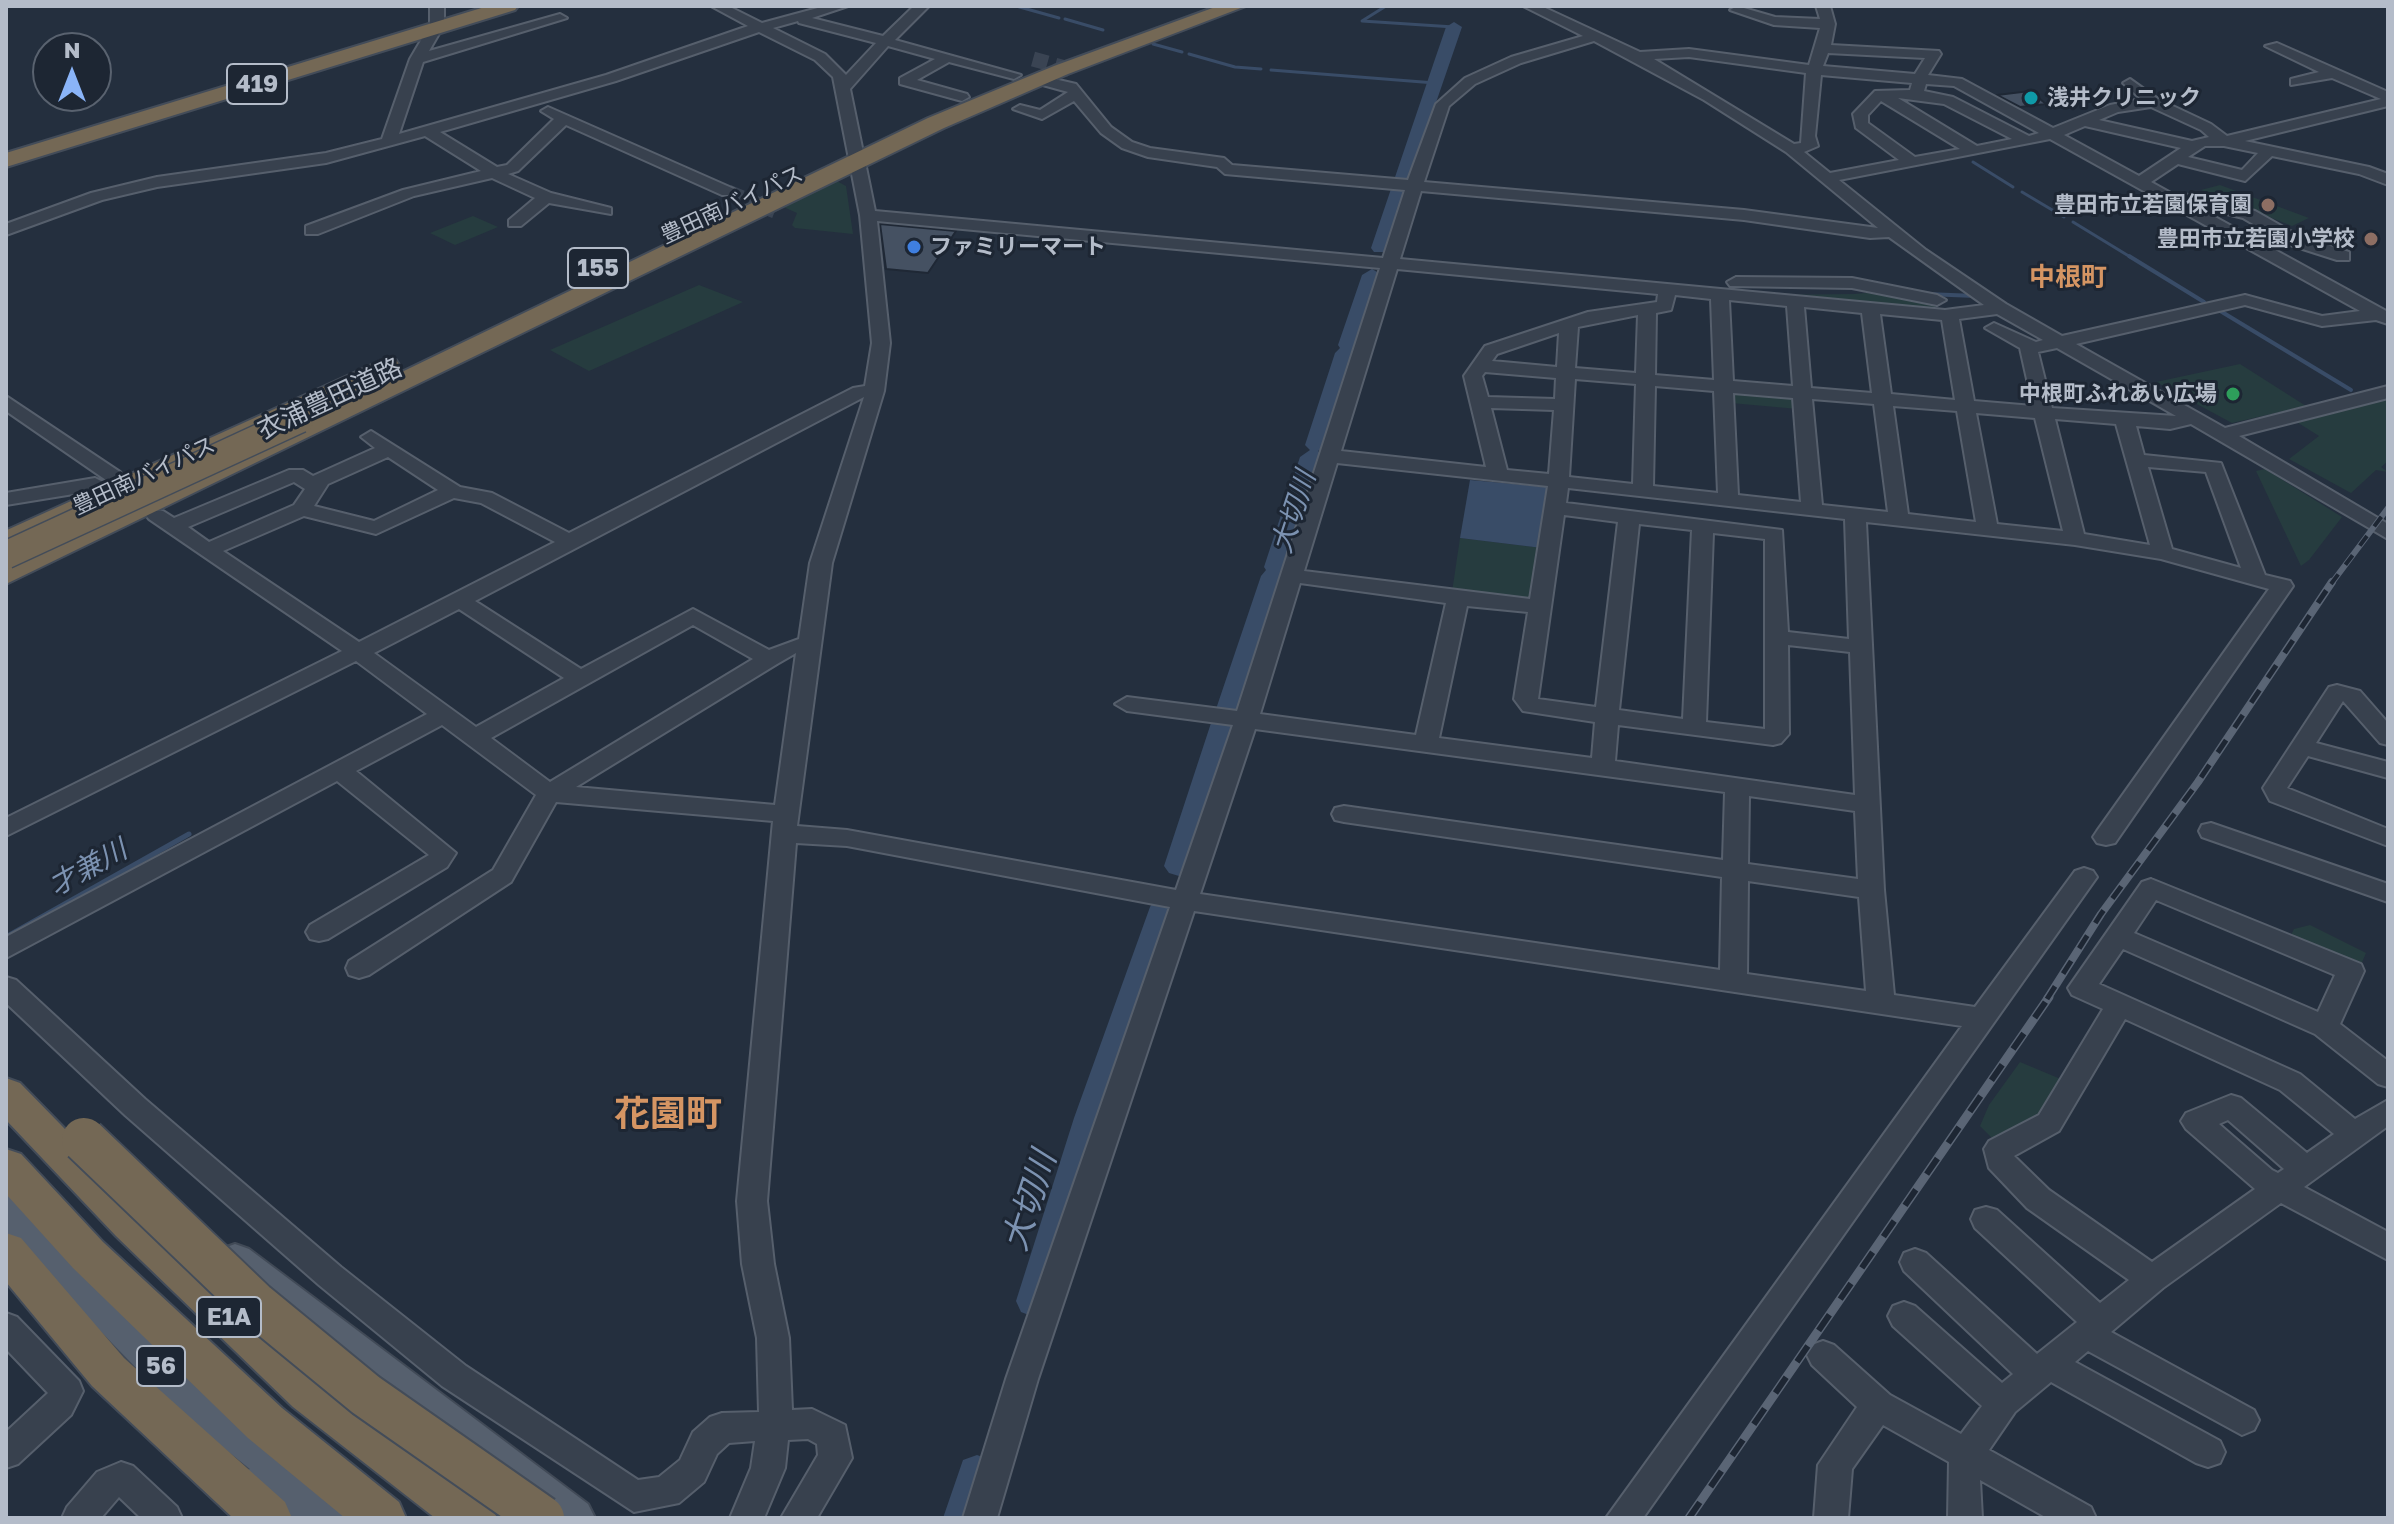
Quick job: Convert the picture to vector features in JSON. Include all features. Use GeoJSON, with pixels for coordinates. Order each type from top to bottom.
{"type":"FeatureCollection","features":[{"type":"Feature","properties":{"kind":"highway","name":"419"},"geometry":{"type":"LineString","coordinates":[[6,160],[508,6]]}},
{"type":"Feature","properties":{"kind":"highway","name":"豊田南バイパス"},"geometry":{"type":"LineString","coordinates":[[6,575],[315,427],[857,154],[962,97],[1203,6]]}},
{"type":"Feature","properties":{"kind":"highway"},"geometry":{"type":"LineString","coordinates":[[857,154],[946,111],[998,95],[1236,6]]}},
{"type":"Feature","properties":{"kind":"highway","name":"豊田南バイパス"},"geometry":{"type":"LineString","coordinates":[[6,541],[111,484],[564,284],[701,220],[857,154]]}},
{"type":"Feature","properties":{"kind":"highway","name":"衣浦豊田道路"},"geometry":{"type":"LineString","coordinates":[[6,552],[514,314],[564,284]]}},
{"type":"Feature","properties":{"kind":"highway","name":"衣浦豊田道路"},"geometry":{"type":"LineString","coordinates":[[297,418],[548,309]]}},
{"type":"Feature","properties":{"kind":"highway"},"geometry":{"type":"LineString","coordinates":[[6,1065],[74,1139],[254,1303],[366,1395],[542,1518]]}},
{"type":"Feature","properties":{"kind":"highway","name":"E1A"},"geometry":{"type":"LineString","coordinates":[[6,1094],[131,1224],[309,1393],[473,1518]]}},
{"type":"Feature","properties":{"kind":"highway","name":"E1A"},"geometry":{"type":"LineString","coordinates":[[6,1166],[88,1255],[265,1423],[382,1518]]}},
{"type":"Feature","properties":{"kind":"highway"},"geometry":{"type":"LineString","coordinates":[[6,1251],[108,1372],[268,1518]]}},
{"type":"Feature","properties":{"kind":"main road"},"geometry":{"type":"LineString","coordinates":[[6,1079],[74,1139],[301,1363],[517,1518]]}},
{"type":"Feature","properties":{"kind":"main road"},"geometry":{"type":"LineString","coordinates":[[74,1139],[573,1518]]}},
{"type":"Feature","properties":{"kind":"main road","name":"56"},"geometry":{"type":"LineString","coordinates":[[6,1209],[196,1401],[323,1514]]}},
{"type":"Feature","properties":{"kind":"main road"},"geometry":{"type":"LineString","coordinates":[[6,1234],[69,1308],[323,1514]]}},
{"type":"Feature","properties":{"kind":"street"},"geometry":{"type":"LineString","coordinates":[[389,142],[417,59],[439,20],[437,6]]}},
{"type":"Feature","properties":{"kind":"street"},"geometry":{"type":"LineString","coordinates":[[718,6],[827,62],[838,73],[844,87],[868,215],[881,343],[875,391],[821,563],[786,824],[762,1054],[752,1201],[758,1264],[773,1338],[777,1398],[768,1468],[747,1518]]}},
{"type":"Feature","properties":{"kind":"street"},"geometry":{"type":"LineString","coordinates":[[6,230],[97,196],[157,182],[298,163],[389,142],[533,101],[758,26],[841,6]]}},
{"type":"Feature","properties":{"kind":"street"},"geometry":{"type":"LineString","coordinates":[[844,87],[922,6]]}},
{"type":"Feature","properties":{"kind":"street"},"geometry":{"type":"LineString","coordinates":[[1530,6],[1638,56],[1791,149],[1891,232],[2000,308],[2223,434],[2388,533]]}},
{"type":"Feature","properties":{"kind":"street"},"geometry":{"type":"LineString","coordinates":[[1791,149],[1810,146],[1807,136],[1814,70],[1823,49],[1828,24],[1823,6]]}},
{"type":"Feature","properties":{"kind":"street"},"geometry":{"type":"LineString","coordinates":[[1737,10],[1774,21],[1828,24]]}},
{"type":"Feature","properties":{"kind":"street"},"geometry":{"type":"LineString","coordinates":[[417,59],[560,18]]}},
{"type":"Feature","properties":{"kind":"street"},"geometry":{"type":"LineString","coordinates":[[804,20],[1014,75]]}},
{"type":"Feature","properties":{"kind":"street"},"geometry":{"type":"LineString","coordinates":[[980,1518],[1022,1379],[1246,721],[1414,186],[1443,104],[1470,81],[1516,60],[1596,36]]}},
{"type":"Feature","properties":{"kind":"street"},"geometry":{"type":"LineString","coordinates":[[2272,46],[2388,100]]}},
{"type":"Feature","properties":{"kind":"street"},"geometry":{"type":"LineString","coordinates":[[1823,49],[1934,54],[1920,77],[1916,94]]}},
{"type":"Feature","properties":{"kind":"street"},"geometry":{"type":"LineString","coordinates":[[1638,56],[1689,53],[1814,70],[1957,82],[2383,316]]}},
{"type":"Feature","properties":{"kind":"street"},"geometry":{"type":"LineString","coordinates":[[945,59],[905,81],[962,97]]}},
{"type":"Feature","properties":{"kind":"street"},"geometry":{"type":"LineString","coordinates":[[2296,82],[2334,73]]}},
{"type":"Feature","properties":{"kind":"street"},"geometry":{"type":"LineString","coordinates":[[1037,79],[1071,87],[1106,130],[1138,149],[1224,163],[1225,169],[1744,215],[1870,233],[1891,232]]}},
{"type":"Feature","properties":{"kind":"street"},"geometry":{"type":"LineString","coordinates":[[2130,83],[2153,102],[2206,127],[2224,141],[2363,170],[2388,180]]}},
{"type":"Feature","properties":{"kind":"street"},"geometry":{"type":"LineString","coordinates":[[1020,109],[1042,115],[1078,92]]}},
{"type":"Feature","properties":{"kind":"street"},"geometry":{"type":"LineString","coordinates":[[1880,94],[1975,151]]}},
{"type":"Feature","properties":{"kind":"street"},"geometry":{"type":"LineString","coordinates":[[1912,162],[1861,125],[1860,114],[1880,94],[1916,94],[1948,100],[2027,141]]}},
{"type":"Feature","properties":{"kind":"street"},"geometry":{"type":"LineString","coordinates":[[2085,121],[2192,146],[2224,141],[2388,100]]}},
{"type":"Feature","properties":{"kind":"street"},"geometry":{"type":"LineString","coordinates":[[533,101],[563,119],[728,192]]}},
{"type":"Feature","properties":{"kind":"street"},"geometry":{"type":"LineString","coordinates":[[1827,178],[2027,141],[2115,108],[2153,102]]}},
{"type":"Feature","properties":{"kind":"street"},"geometry":{"type":"LineString","coordinates":[[312,230],[409,193],[512,168],[563,119]]}},
{"type":"Feature","properties":{"kind":"street"},"geometry":{"type":"LineString","coordinates":[[427,131],[492,173],[546,197],[605,211]]}},
{"type":"Feature","properties":{"kind":"street"},"geometry":{"type":"LineString","coordinates":[[2140,182],[2192,146]]}},
{"type":"Feature","properties":{"kind":"street"},"geometry":{"type":"LineString","coordinates":[[2173,158],[2245,176],[2269,150]]}},
{"type":"Feature","properties":{"kind":"street"},"geometry":{"type":"LineString","coordinates":[[515,223],[546,197]]}},
{"type":"Feature","properties":{"kind":"street"},"geometry":{"type":"LineString","coordinates":[[2174,201],[2195,200],[2249,214],[2293,240],[2343,256]]}},
{"type":"Feature","properties":{"kind":"street"},"geometry":{"type":"LineString","coordinates":[[868,215],[1660,291],[1870,308],[2000,308]]}},
{"type":"Feature","properties":{"kind":"street"},"geometry":{"type":"LineString","coordinates":[[1660,291],[1741,282],[1852,283],[1927,300],[1945,308],[1950,318],[1963,405],[1988,531]]}},
{"type":"Feature","properties":{"kind":"street"},"geometry":{"type":"LineString","coordinates":[[1498,474],[1473,376],[1491,350],[1594,316],[1665,306],[1660,291]]}},
{"type":"Feature","properties":{"kind":"street"},"geometry":{"type":"LineString","coordinates":[[1720,295],[1728,501]]}},
{"type":"Feature","properties":{"kind":"street"},"geometry":{"type":"LineString","coordinates":[[2075,539],[2028,349],[2245,300],[2322,321],[2383,316]]}},
{"type":"Feature","properties":{"kind":"street"},"geometry":{"type":"LineString","coordinates":[[1795,301],[1812,510]]}},
{"type":"Feature","properties":{"kind":"street"},"geometry":{"type":"LineString","coordinates":[[1870,308],[1899,521]]}},
{"type":"Feature","properties":{"kind":"street"},"geometry":{"type":"LineString","coordinates":[[1643,491],[1647,310]]}},
{"type":"Feature","properties":{"kind":"street"},"geometry":{"type":"LineString","coordinates":[[1556,508],[1775,534],[1777,734],[1773,738],[1531,706],[1526,699],[1559,482],[1569,324]]}},
{"type":"Feature","properties":{"kind":"street"},"geometry":{"type":"LineString","coordinates":[[1994,328],[2033,347]]}},
{"type":"Feature","properties":{"kind":"street"},"geometry":{"type":"LineString","coordinates":[[1480,366],[2170,423],[2193,418]]}},
{"type":"Feature","properties":{"kind":"street"},"geometry":{"type":"LineString","coordinates":[[6,828],[556,552],[569,541],[860,392],[875,391]]}},
{"type":"Feature","properties":{"kind":"street"},"geometry":{"type":"LineString","coordinates":[[2223,434],[2388,392]]}},
{"type":"Feature","properties":{"kind":"street"},"geometry":{"type":"LineString","coordinates":[[1479,402],[1565,405]]}},
{"type":"Feature","properties":{"kind":"street"},"geometry":{"type":"LineString","coordinates":[[7,406],[111,484]]}},
{"type":"Feature","properties":{"kind":"street"},"geometry":{"type":"LineString","coordinates":[[2124,419],[2163,553]]}},
{"type":"Feature","properties":{"kind":"street"},"geometry":{"type":"LineString","coordinates":[[210,549],[302,509],[320,480],[380,444],[453,491],[465,496],[485,497],[569,541]]}},
{"type":"Feature","properties":{"kind":"street"},"geometry":{"type":"LineString","coordinates":[[1331,456],[2075,539],[2163,553],[2282,586],[2106,837]]}},
{"type":"Feature","properties":{"kind":"street"},"geometry":{"type":"LineString","coordinates":[[2136,460],[2214,467],[2256,579]]}},
{"type":"Feature","properties":{"kind":"street"},"geometry":{"type":"LineString","coordinates":[[316,487],[296,474],[165,520],[357,651],[549,793],[786,824],[1186,901],[1980,1018]]}},
{"type":"Feature","properties":{"kind":"street"},"geometry":{"type":"LineString","coordinates":[[6,499],[111,484]]}},
{"type":"Feature","properties":{"kind":"street"},"geometry":{"type":"LineString","coordinates":[[302,509],[376,528],[453,491]]}},
{"type":"Feature","properties":{"kind":"street"},"geometry":{"type":"LineString","coordinates":[[1855,516],[1871,890],[1881,1004]]}},
{"type":"Feature","properties":{"kind":"street"},"geometry":{"type":"LineString","coordinates":[[1603,767],[1629,518]]}},
{"type":"Feature","properties":{"kind":"street"},"geometry":{"type":"LineString","coordinates":[[1694,727],[1703,526]]}},
{"type":"Feature","properties":{"kind":"street"},"geometry":{"type":"LineString","coordinates":[[1293,576],[1540,607]]}},
{"type":"Feature","properties":{"kind":"street"},"geometry":{"type":"LineString","coordinates":[[1426,744],[1458,598]]}},
{"type":"Feature","properties":{"kind":"street"},"geometry":{"type":"LineString","coordinates":[[459,600],[580,678]]}},
{"type":"Feature","properties":{"kind":"street"},"geometry":{"type":"LineString","coordinates":[[474,738],[693,616],[769,659]]}},
{"type":"Feature","properties":{"kind":"street"},"geometry":{"type":"LineString","coordinates":[[1777,637],[1862,647]]}},
{"type":"Feature","properties":{"kind":"street"},"geometry":{"type":"LineString","coordinates":[[359,968],[502,876],[549,793],[769,659],[791,647],[809,645]]}},
{"type":"Feature","properties":{"kind":"street"},"geometry":{"type":"LineString","coordinates":[[2388,738],[2352,696],[2337,692],[2275,792],[2388,838]]}},
{"type":"Feature","properties":{"kind":"street"},"geometry":{"type":"LineString","coordinates":[[1127,704],[1868,805]]}},
{"type":"Feature","properties":{"kind":"street"},"geometry":{"type":"LineString","coordinates":[[6,949],[442,715]]}},
{"type":"Feature","properties":{"kind":"street"},"geometry":{"type":"LineString","coordinates":[[2304,747],[2388,770]]}},
{"type":"Feature","properties":{"kind":"street"},"geometry":{"type":"LineString","coordinates":[[319,932],[438,861],[443,853],[340,771]]}},
{"type":"Feature","properties":{"kind":"street"},"geometry":{"type":"LineString","coordinates":[[1733,982],[1737,787]]}},
{"type":"Feature","properties":{"kind":"street"},"geometry":{"type":"LineString","coordinates":[[1344,814],[1871,890]]}},
{"type":"Feature","properties":{"kind":"street"},"geometry":{"type":"LineString","coordinates":[[2211,831],[2299,865],[2388,893]]}},
{"type":"Feature","properties":{"kind":"street"},"geometry":{"type":"LineString","coordinates":[[1623,1518],[2084,877]]}},
{"type":"Feature","properties":{"kind":"street"},"geometry":{"type":"LineString","coordinates":[[2325,1027],[2351,971],[2151,888],[2082,988],[2290,1082],[2355,1135]]}},
{"type":"Feature","properties":{"kind":"street"},"geometry":{"type":"LineString","coordinates":[[2117,936],[2325,1027],[2388,1076]]}},
{"type":"Feature","properties":{"kind":"street"},"geometry":{"type":"LineString","coordinates":[[6,987],[135,1107],[330,1276],[454,1376],[634,1496],[667,1492],[692,1471],[705,1443],[722,1428],[812,1424],[833,1436],[835,1458],[798,1518]]}},
{"type":"Feature","properties":{"kind":"street"},"geometry":{"type":"LineString","coordinates":[[2119,1005],[2049,1123],[1999,1149],[1999,1160],[2038,1199],[2152,1279]]}},
{"type":"Feature","properties":{"kind":"street"},"geometry":{"type":"LineString","coordinates":[[2306,1170],[2231,1106],[2196,1121],[2278,1189],[2388,1247]]}},
{"type":"Feature","properties":{"kind":"street"},"geometry":{"type":"LineString","coordinates":[[1965,1518],[1963,1475],[1967,1454],[2003,1402],[2152,1279],[2388,1111]]}},
{"type":"Feature","properties":{"kind":"street"},"geometry":{"type":"LineString","coordinates":[[1986,1219],[2092,1328],[2242,1420]]}},
{"type":"Feature","properties":{"kind":"street"},"geometry":{"type":"LineString","coordinates":[[1915,1262],[2042,1369],[2208,1452]]}},
{"type":"Feature","properties":{"kind":"street"},"geometry":{"type":"LineString","coordinates":[[1904,1316],[1981,1387],[2003,1402]]}},
{"type":"Feature","properties":{"kind":"street"},"geometry":{"type":"LineString","coordinates":[[6,1327],[67,1391],[59,1405],[6,1453]]}},
{"type":"Feature","properties":{"kind":"street"},"geometry":{"type":"LineString","coordinates":[[1823,1355],[1878,1405],[2079,1518]]}},
{"type":"Feature","properties":{"kind":"street"},"geometry":{"type":"LineString","coordinates":[[1831,1518],[1835,1465],[1878,1405]]}},
{"type":"Feature","properties":{"kind":"street"},"geometry":{"type":"LineString","coordinates":[[79,1518],[109,1483],[121,1477],[165,1518]]}},
{"type":"Feature","properties":{"kind":"green space"},"geometry":{"type":"Polygon","coordinates":[[[833,179],[846,186],[853,234],[795,228],[792,225],[797,213],[781,206],[833,179]]]}},
{"type":"Feature","properties":{"kind":"green space"},"geometry":{"type":"Polygon","coordinates":[[[2220,185],[2309,218],[2292,226],[2201,190],[2220,185]]]}},
{"type":"Feature","properties":{"kind":"green space"},"geometry":{"type":"Polygon","coordinates":[[[473,216],[498,227],[455,245],[430,233],[473,216]]]}},
{"type":"Feature","properties":{"kind":"green space"},"geometry":{"type":"Polygon","coordinates":[[[699,285],[743,302],[589,371],[550,350],[699,285]]]}},
{"type":"Feature","properties":{"kind":"green space"},"geometry":{"type":"Polygon","coordinates":[[[1870,288],[1934,304],[1936,308],[1771,295],[1854,294],[1866,293],[1870,288]]]}},
{"type":"Feature","properties":{"kind":"green space","name":"中根町ふれあい広場"},"geometry":{"type":"Polygon","coordinates":[[[2240,364],[2306,406],[2232,423],[2156,382],[2240,364]]]}},
{"type":"Feature","properties":{"kind":"green space"},"geometry":{"type":"Polygon","coordinates":[[[1730,390],[1794,394],[1798,409],[1731,403],[1730,390]]]}},
{"type":"Feature","properties":{"kind":"green space"},"geometry":{"type":"Polygon","coordinates":[[[2384,398],[2388,402],[2388,461],[2381,467],[2388,472],[2376,470],[2351,493],[2289,459],[2319,436],[2292,419],[2384,398]]]}},
{"type":"Feature","properties":{"kind":"green space"},"geometry":{"type":"Polygon","coordinates":[[[2265,469],[2342,517],[2301,566],[2256,471],[2265,469]]]}},
{"type":"Feature","properties":{"kind":"green space"},"geometry":{"type":"Polygon","coordinates":[[[1460,538],[1542,548],[1533,598],[1528,601],[1452,592],[1460,538]]]}},
{"type":"Feature","properties":{"kind":"green space"},"geometry":{"type":"Polygon","coordinates":[[[2310,925],[2366,953],[2360,967],[2288,941],[2294,929],[2310,925]]]}},
{"type":"Feature","properties":{"kind":"green space"},"geometry":{"type":"Polygon","coordinates":[[[2020,1062],[2063,1080],[2040,1116],[1995,1141],[1980,1126],[1989,1105],[2020,1062]]]}},
{"type":"Feature","properties":{"kind":"water"},"geometry":{"type":"Polygon","coordinates":[[[1470,480],[1547,487],[1553,492],[1542,548],[1460,538],[1470,480]]]}},
{"type":"Feature","properties":{"kind":"building"},"geometry":{"type":"Polygon","coordinates":[[[2030,91],[2046,104],[2020,107],[1997,95],[2030,91]]]}},
{"type":"Feature","properties":{"kind":"building","name":"ファミリーマート"},"geometry":{"type":"Polygon","coordinates":[[[880,224],[956,231],[928,273],[886,269],[880,224]]]}},
{"type":"Feature","properties":{"kind":"waterway"},"geometry":{"type":"LineString","coordinates":[[1016,6],[1059,18]]}},
{"type":"Feature","properties":{"kind":"waterway"},"geometry":{"type":"LineString","coordinates":[[1386,6],[1362,21],[1454,27]]}},
{"type":"Feature","properties":{"kind":"waterway"},"geometry":{"type":"LineString","coordinates":[[1065,19],[1103,30]]}},
{"type":"Feature","properties":{"kind":"waterway","name":"大切川"},"geometry":{"type":"LineString","coordinates":[[1445,54],[1454,27]]}},
{"type":"Feature","properties":{"kind":"waterway"},"geometry":{"type":"LineString","coordinates":[[1153,44],[1182,52]]}},
{"type":"Feature","properties":{"kind":"waterway"},"geometry":{"type":"LineString","coordinates":[[1189,54],[1235,67],[1261,69]]}},
{"type":"Feature","properties":{"kind":"waterway","name":"大切川"},"geometry":{"type":"LineString","coordinates":[[1425,113],[1443,59]]}},
{"type":"Feature","properties":{"kind":"waterway"},"geometry":{"type":"LineString","coordinates":[[1271,70],[1435,83]]}},
{"type":"Feature","properties":{"kind":"waterway","name":"大切川"},"geometry":{"type":"LineString","coordinates":[[1403,180],[1423,119]]}},
{"type":"Feature","properties":{"kind":"waterway"},"geometry":{"type":"LineString","coordinates":[[1973,162],[2013,187]]}},
{"type":"Feature","properties":{"kind":"waterway","name":"大切川"},"geometry":{"type":"LineString","coordinates":[[1381,248],[1401,187]]}},
{"type":"Feature","properties":{"kind":"waterway"},"geometry":{"type":"LineString","coordinates":[[2022,192],[2064,217]]}},
{"type":"Feature","properties":{"kind":"waterway"},"geometry":{"type":"LineString","coordinates":[[2073,222],[2132,258]]}},
{"type":"Feature","properties":{"kind":"waterway"},"geometry":{"type":"LineString","coordinates":[[2129,256],[2204,302]]}},
{"type":"Feature","properties":{"kind":"waterway","name":"大切川"},"geometry":{"type":"LineString","coordinates":[[1349,345],[1372,275]]}},
{"type":"Feature","properties":{"kind":"waterway"},"geometry":{"type":"LineString","coordinates":[[1926,294],[1976,296]]}},
{"type":"Feature","properties":{"kind":"waterway"},"geometry":{"type":"LineString","coordinates":[[2217,309],[2351,390]]}},
{"type":"Feature","properties":{"kind":"waterway","name":"大切川"},"geometry":{"type":"LineString","coordinates":[[1316,445],[1346,353]]}},
{"type":"Feature","properties":{"kind":"waterway","name":"大切川"},"geometry":{"type":"LineString","coordinates":[[1276,567],[1312,457]]}},
{"type":"Feature","properties":{"kind":"waterway","name":"大切川"},"geometry":{"type":"LineString","coordinates":[[1230,709],[1273,576]]}},
{"type":"Feature","properties":{"kind":"waterway","name":"大切川"},"geometry":{"type":"LineString","coordinates":[[1179,866],[1226,720]]}},
{"type":"Feature","properties":{"kind":"waterway","name":"才兼川"},"geometry":{"type":"LineString","coordinates":[[6,937],[189,834]]}},
{"type":"Feature","properties":{"kind":"waterway","name":"大切川"},"geometry":{"type":"LineString","coordinates":[[1034,1301],[1091,1118],[1165,907]]}},
{"type":"Feature","properties":{"kind":"waterway","name":"大切川"},"geometry":{"type":"LineString","coordinates":[[963,1518],[977,1473]]}},
{"type":"Feature","properties":{"kind":"tunnel"},"geometry":{"type":"LineString","coordinates":[[1033,59],[1076,71]]}},
{"type":"Feature","properties":{"kind":"tunnel"},"geometry":{"type":"LineString","coordinates":[[728,192],[775,211]]}},
{"type":"Feature","properties":{"kind":"railway"},"geometry":{"type":"LineString","coordinates":[[2331,584],[2388,508]]}},
{"type":"Feature","properties":{"kind":"railway"},"geometry":{"type":"LineString","coordinates":[[2047,999],[2101,914],[2198,782],[2332,582]]}},
{"type":"Feature","properties":{"kind":"railway"},"geometry":{"type":"LineString","coordinates":[[1689,1518],[2049,997]]}},
{"type":"Feature","properties":{"kind":"place","name":"浅井クリニック"},"geometry":{"type":"Point","coordinates":[2031,98]}},
{"type":"Feature","properties":{"kind":"place","name":"豊田市立若園保育園"},"geometry":{"type":"Point","coordinates":[2268,205]}},
{"type":"Feature","properties":{"kind":"place","name":"豊田市立若園小学校"},"geometry":{"type":"Point","coordinates":[2371,239]}},
{"type":"Feature","properties":{"kind":"place","name":"ファミリーマート"},"geometry":{"type":"Point","coordinates":[914,247]}},
{"type":"Feature","properties":{"kind":"place","name":"中根町ふれあい広場"},"geometry":{"type":"Point","coordinates":[2233,394]}},
{"type":"Feature","properties":{"kind":"district","name":"中根町"},"geometry":{"type":"Point","coordinates":[2068,278]}},
{"type":"Feature","properties":{"kind":"district","name":"花園町"},"geometry":{"type":"Point","coordinates":[668,1115]}}]}
